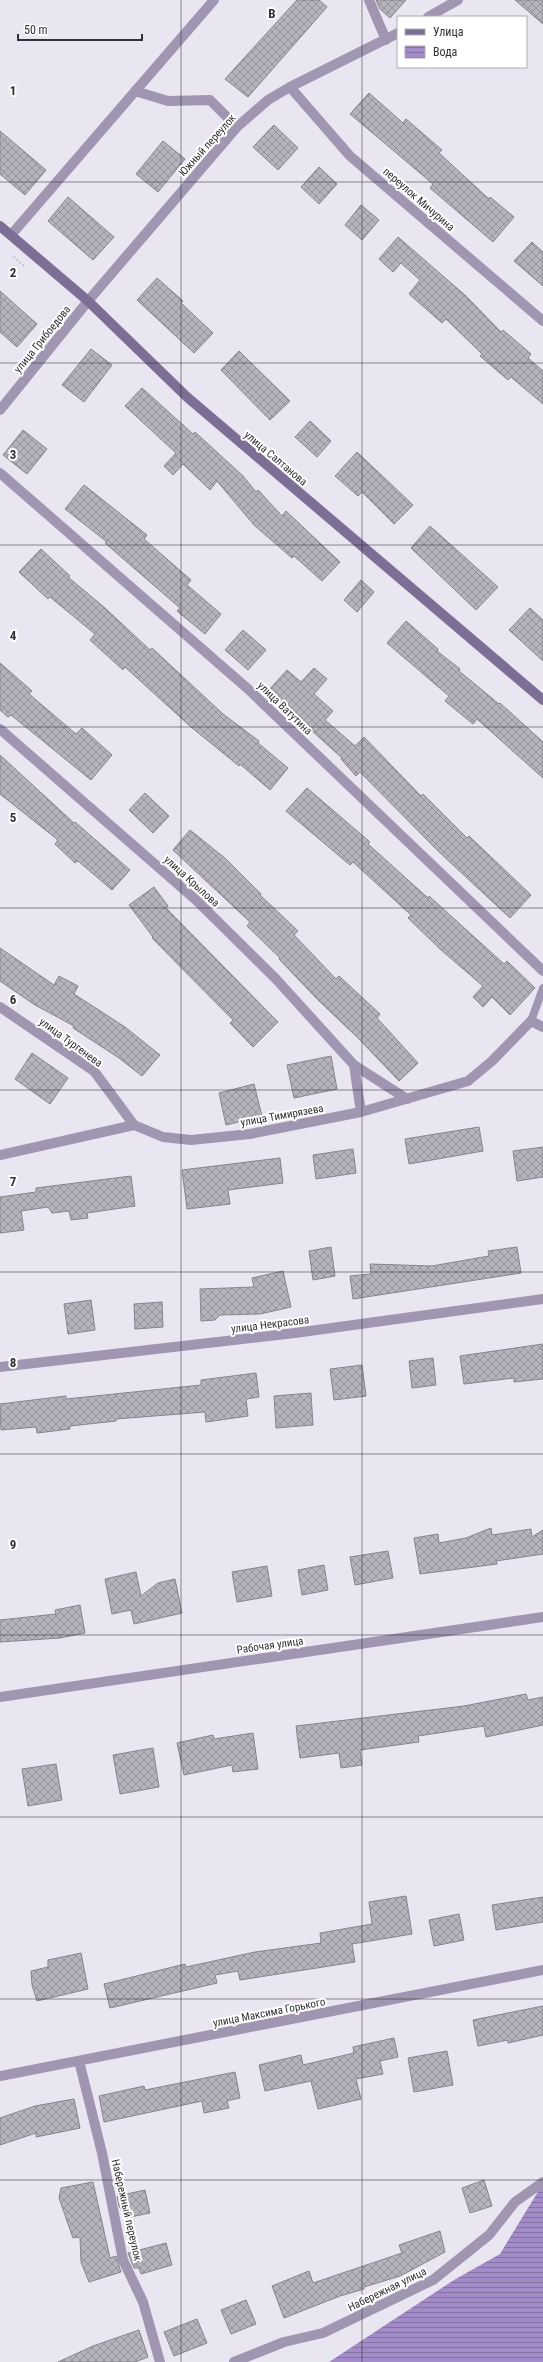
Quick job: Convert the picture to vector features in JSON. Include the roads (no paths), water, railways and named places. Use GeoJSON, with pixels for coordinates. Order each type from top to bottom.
{"type":"FeatureCollection","features":[{"type":"Feature","properties":{"kind":"main road","name":"улица Салтанова"},"geometry":{"type":"LineString","coordinates":[[0,226],[88,301],[187,398],[543,700]]}},
{"type":"Feature","properties":{"kind":"street"},"geometry":{"type":"LineString","coordinates":[[12,235],[214,0]]}},
{"type":"Feature","properties":{"kind":"street"},"geometry":{"type":"LineString","coordinates":[[369,0],[386,40]]}},
{"type":"Feature","properties":{"kind":"street"},"geometry":{"type":"LineString","coordinates":[[430,16],[458,0]]}},
{"type":"Feature","properties":{"kind":"street","name":"Южный переулок"},"geometry":{"type":"LineString","coordinates":[[88,301],[237,127],[268,100],[290,87],[397,34]]}},
{"type":"Feature","properties":{"kind":"street","name":"переулок Мичурина"},"geometry":{"type":"LineString","coordinates":[[290,87],[350,156],[543,321]]}},
{"type":"Feature","properties":{"kind":"street"},"geometry":{"type":"LineString","coordinates":[[135,91],[168,101],[210,100],[237,127]]}},
{"type":"Feature","properties":{"kind":"street","name":"улица Грибоедова"},"geometry":{"type":"LineString","coordinates":[[0,410],[88,301]]}},
{"type":"Feature","properties":{"kind":"street","name":"улица Ватутина"},"geometry":{"type":"LineString","coordinates":[[0,473],[248,689],[543,971]]}},
{"type":"Feature","properties":{"kind":"street","name":"улица Крылова"},"geometry":{"type":"LineString","coordinates":[[0,728],[196,900],[276,979],[354,1065],[407,1099]]}},
{"type":"Feature","properties":{"kind":"street","name":"улица Тургенева"},"geometry":{"type":"LineString","coordinates":[[0,1007],[94,1071],[134,1124]]}},
{"type":"Feature","properties":{"kind":"street"},"geometry":{"type":"LineString","coordinates":[[531,1021],[543,1027]]}},
{"type":"Feature","properties":{"kind":"street","name":"улица Тимирязева"},"geometry":{"type":"LineString","coordinates":[[134,1124],[163,1137],[192,1140],[250,1134],[361,1112],[468,1081],[492,1061],[531,1021]]}},
{"type":"Feature","properties":{"kind":"street"},"geometry":{"type":"LineString","coordinates":[[354,1065],[361,1112]]}},
{"type":"Feature","properties":{"kind":"street"},"geometry":{"type":"LineString","coordinates":[[0,1155],[134,1124]]}},
{"type":"Feature","properties":{"kind":"street","name":"улица Некрасова"},"geometry":{"type":"LineString","coordinates":[[0,1366],[295,1333],[543,1299]]}},
{"type":"Feature","properties":{"kind":"street","name":"Рабочая улица"},"geometry":{"type":"LineString","coordinates":[[0,1697],[543,1617]]}},
{"type":"Feature","properties":{"kind":"street","name":"улица Максима Горького"},"geometry":{"type":"LineString","coordinates":[[0,2076],[543,1970]]}},
{"type":"Feature","properties":{"kind":"street","name":"Набережный переулок"},"geometry":{"type":"LineString","coordinates":[[79,2061],[102,2153],[123,2260],[143,2302],[160,2362]]}},
{"type":"Feature","properties":{"kind":"street","name":"Набережная улица"},"geometry":{"type":"LineString","coordinates":[[234,2362],[284,2342],[323,2333],[433,2280],[489,2236],[515,2202],[543,2182]]}},
{"type":"Feature","properties":{"kind":"lane"},"geometry":{"type":"LineString","coordinates":[[531,1021],[543,988]]}},
{"type":"Feature","properties":{"kind":"water"},"geometry":{"type":"Polygon","coordinates":[[[543,2188],[543,2362],[329,2362],[454,2280],[500,2254],[539,2190],[543,2188]]]}}]}
